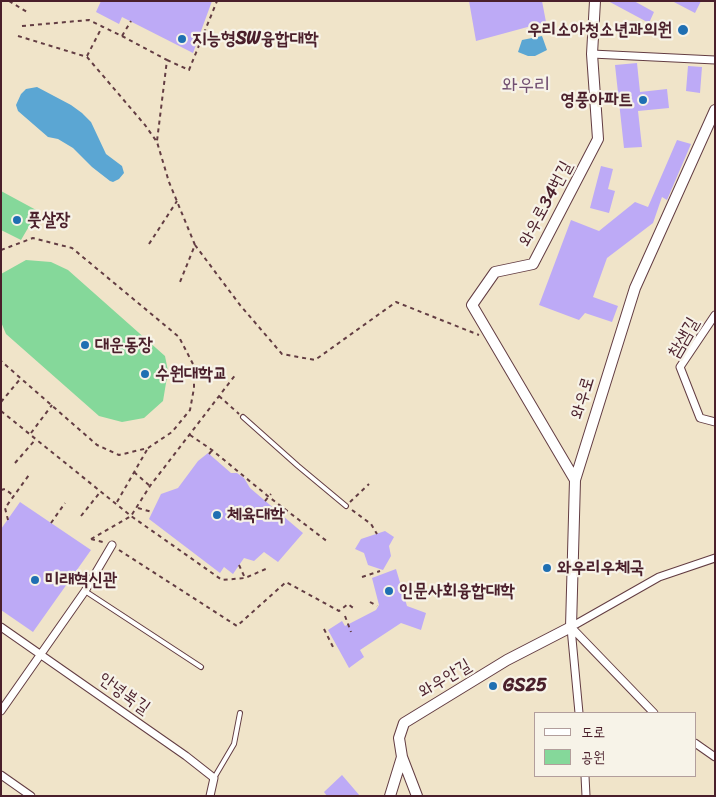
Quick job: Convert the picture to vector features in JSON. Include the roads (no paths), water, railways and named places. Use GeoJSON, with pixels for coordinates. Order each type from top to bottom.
{"type":"FeatureCollection","features":[{"type":"Feature","properties":{"kind":"street","name":"와우로34번길"},"geometry":{"type":"LineString","coordinates":[[574,480],[472,305],[495,272],[533,264],[598,139],[592,54],[595,1]]}},
{"type":"Feature","properties":{"kind":"street"},"geometry":{"type":"LineString","coordinates":[[592,54],[715,60]]}},
{"type":"Feature","properties":{"kind":"street","name":"와우로"},"geometry":{"type":"LineString","coordinates":[[579,712],[571,628],[574,480],[634,288],[715,111]]}},
{"type":"Feature","properties":{"kind":"street","name":"참샘길"},"geometry":{"type":"LineString","coordinates":[[715,315],[680,367],[700,418],[715,422]]}},
{"type":"Feature","properties":{"kind":"street"},"geometry":{"type":"LineString","coordinates":[[1,711],[85,591],[112,545]]}},
{"type":"Feature","properties":{"kind":"street","name":"와우안길"},"geometry":{"type":"LineString","coordinates":[[416,796],[402,757],[398,738],[404,723],[506,660],[571,628],[659,577],[715,558]]}},
{"type":"Feature","properties":{"kind":"street","name":"안녕북길"},"geometry":{"type":"LineString","coordinates":[[1,627],[186,756],[214,778]]}},
{"type":"Feature","properties":{"kind":"street"},"geometry":{"type":"LineString","coordinates":[[571,628],[653,712]]}},
{"type":"Feature","properties":{"kind":"street"},"geometry":{"type":"LineString","coordinates":[[696,744],[715,758]]}},
{"type":"Feature","properties":{"kind":"street"},"geometry":{"type":"LineString","coordinates":[[390,796],[402,757]]}},
{"type":"Feature","properties":{"kind":"street"},"geometry":{"type":"LineString","coordinates":[[1,775],[31,796]]}},
{"type":"Feature","properties":{"kind":"street"},"geometry":{"type":"LineString","coordinates":[[585,777],[586,796]]}},
{"type":"Feature","properties":{"kind":"street"},"geometry":{"type":"LineString","coordinates":[[210,796],[214,778]]}},
{"type":"Feature","properties":{"kind":"lane"},"geometry":{"type":"LineString","coordinates":[[243,417],[346,506]]}},
{"type":"Feature","properties":{"kind":"lane"},"geometry":{"type":"LineString","coordinates":[[85,591],[201,666]]}},
{"type":"Feature","properties":{"kind":"lane"},"geometry":{"type":"LineString","coordinates":[[214,778],[234,744],[240,713]]}},
{"type":"Feature","properties":{"kind":"water"},"geometry":{"type":"Polygon","coordinates":[[[542,36],[547,50],[535,56],[528,56],[518,52],[522,40],[542,36]]]}},
{"type":"Feature","properties":{"kind":"water"},"geometry":{"type":"Polygon","coordinates":[[[37,87],[71,105],[91,122],[106,154],[122,166],[124,173],[119,179],[113,182],[110,181],[92,167],[73,148],[58,139],[48,137],[18,111],[16,105],[21,94],[26,89],[37,87]]]}},
{"type":"Feature","properties":{"kind":"place","name":"우리소아청소년과의원"},"geometry":{"type":"Point","coordinates":[683,30]}},
{"type":"Feature","properties":{"kind":"place","name":"지능형SW융합대학"},"geometry":{"type":"Point","coordinates":[182,39]}},
{"type":"Feature","properties":{"kind":"place","name":"영풍아파트"},"geometry":{"type":"Point","coordinates":[643,100]}},
{"type":"Feature","properties":{"kind":"place","name":"풋살장"},"geometry":{"type":"Point","coordinates":[17,220]}},
{"type":"Feature","properties":{"kind":"place","name":"대운동장"},"geometry":{"type":"Point","coordinates":[85,345]}},
{"type":"Feature","properties":{"kind":"place","name":"수원대학교"},"geometry":{"type":"Point","coordinates":[145,374]}},
{"type":"Feature","properties":{"kind":"place","name":"체육대학"},"geometry":{"type":"Point","coordinates":[217,515]}},
{"type":"Feature","properties":{"kind":"place","name":"와우리우체국"},"geometry":{"type":"Point","coordinates":[547,568]}},
{"type":"Feature","properties":{"kind":"place","name":"미래혁신관"},"geometry":{"type":"Point","coordinates":[35,580]}},
{"type":"Feature","properties":{"kind":"place","name":"인문사회융합대학"},"geometry":{"type":"Point","coordinates":[389,591]}},
{"type":"Feature","properties":{"kind":"place","name":"GS25"},"geometry":{"type":"Point","coordinates":[493,686]}},
{"type":"Feature","properties":{"kind":"district","name":"와우리"},"geometry":{"type":"Point","coordinates":[526,86]}}]}
